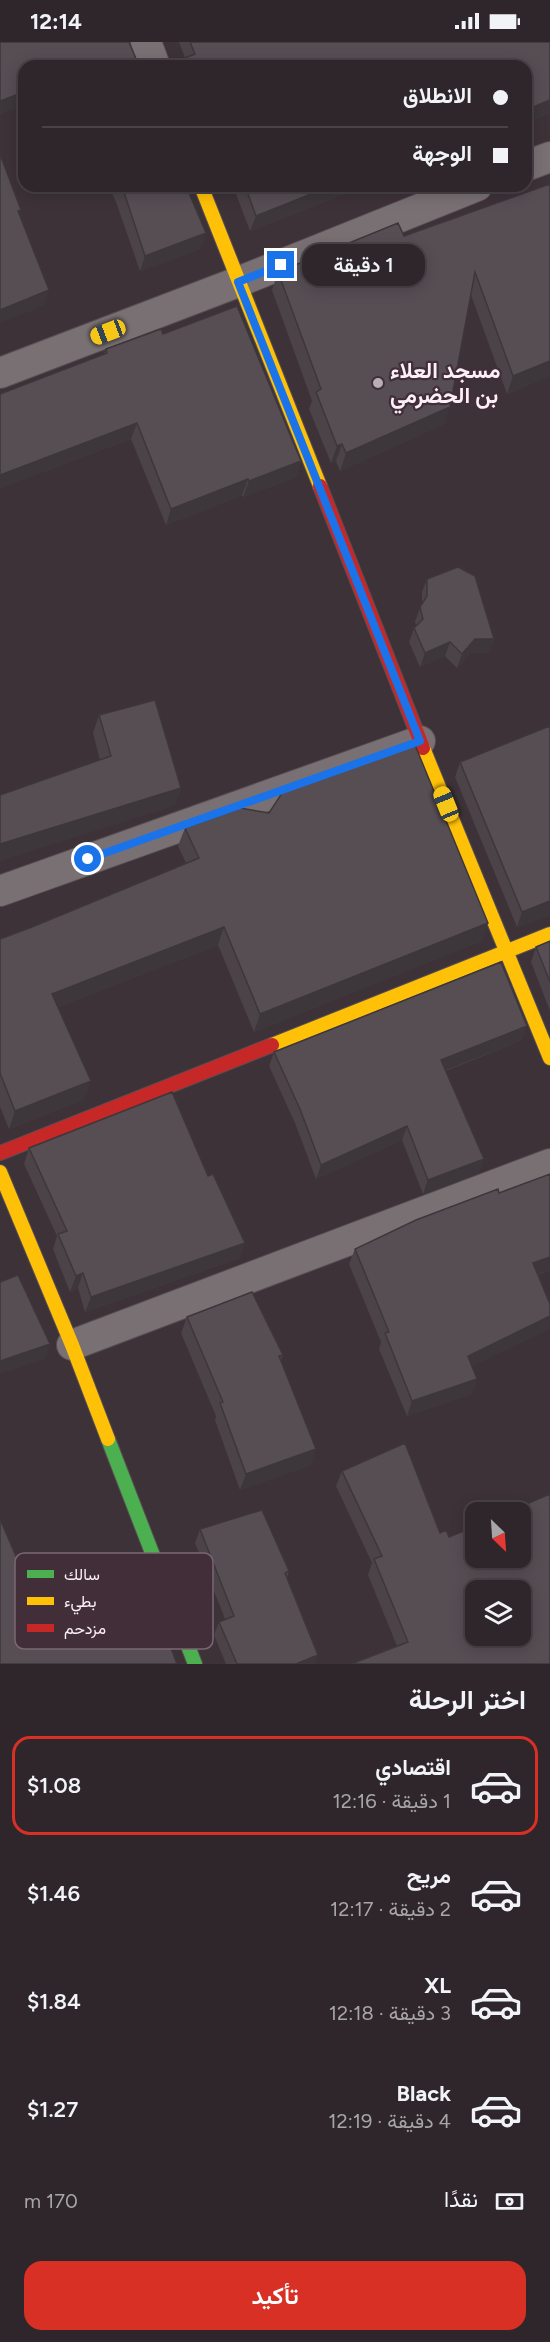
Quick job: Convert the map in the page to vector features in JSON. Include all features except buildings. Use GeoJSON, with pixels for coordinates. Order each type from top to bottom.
{"type":"FeatureCollection","features":[{"type":"Feature","properties":{"kind":"street"},"geometry":{"type":"LineString","coordinates":[[146,42],[153,60]]}},
{"type":"Feature","properties":{"kind":"street"},"geometry":{"type":"LineString","coordinates":[[532,164],[550,157]]}},
{"type":"Feature","properties":{"kind":"street"},"geometry":{"type":"LineString","coordinates":[[203,192],[420,741],[550,1058]]}},
{"type":"Feature","properties":{"kind":"street"},"geometry":{"type":"LineString","coordinates":[[0,373],[238,282],[462,192]]}},
{"type":"Feature","properties":{"kind":"street"},"geometry":{"type":"LineString","coordinates":[[0,891],[420,741]]}},
{"type":"Feature","properties":{"kind":"street"},"geometry":{"type":"LineString","coordinates":[[0,1153],[550,934]]}},
{"type":"Feature","properties":{"kind":"street"},"geometry":{"type":"LineString","coordinates":[[72,1345],[550,1164]]}},
{"type":"Feature","properties":{"kind":"street"},"geometry":{"type":"LineString","coordinates":[[0,1172],[72,1345],[152,1553]]}},
{"type":"Feature","properties":{"kind":"street"},"geometry":{"type":"LineString","coordinates":[[189,1649],[195,1664]]}},
{"type":"Feature","properties":{"kind":"traffic: fast"},"geometry":{"type":"LineString","coordinates":[[108,1439],[152,1553]]}},
{"type":"Feature","properties":{"kind":"traffic: fast"},"geometry":{"type":"LineString","coordinates":[[189,1649],[195,1664]]}},
{"type":"Feature","properties":{"kind":"traffic: slow"},"geometry":{"type":"LineString","coordinates":[[203,192],[320,486]]}},
{"type":"Feature","properties":{"kind":"traffic: slow"},"geometry":{"type":"LineString","coordinates":[[423,748],[550,1058]]}},
{"type":"Feature","properties":{"kind":"traffic: slow"},"geometry":{"type":"LineString","coordinates":[[272,1045],[550,934]]}},
{"type":"Feature","properties":{"kind":"traffic: slow"},"geometry":{"type":"LineString","coordinates":[[0,1172],[72,1345],[108,1439]]}},
{"type":"Feature","properties":{"kind":"traffic: jam"},"geometry":{"type":"LineString","coordinates":[[320,486],[423,748]]}},
{"type":"Feature","properties":{"kind":"traffic: jam"},"geometry":{"type":"LineString","coordinates":[[0,1153],[272,1045]]}},
{"type":"Feature","properties":{"kind":"place","name":"مسجد العلاء بن الحضرمي"},"geometry":{"type":"Point","coordinates":[378,383]}},
{"type":"Feature","properties":{"kind":"route"},"geometry":{"type":"LineString","coordinates":[[88,859],[420,741],[238,282],[281,265]]}}]}
